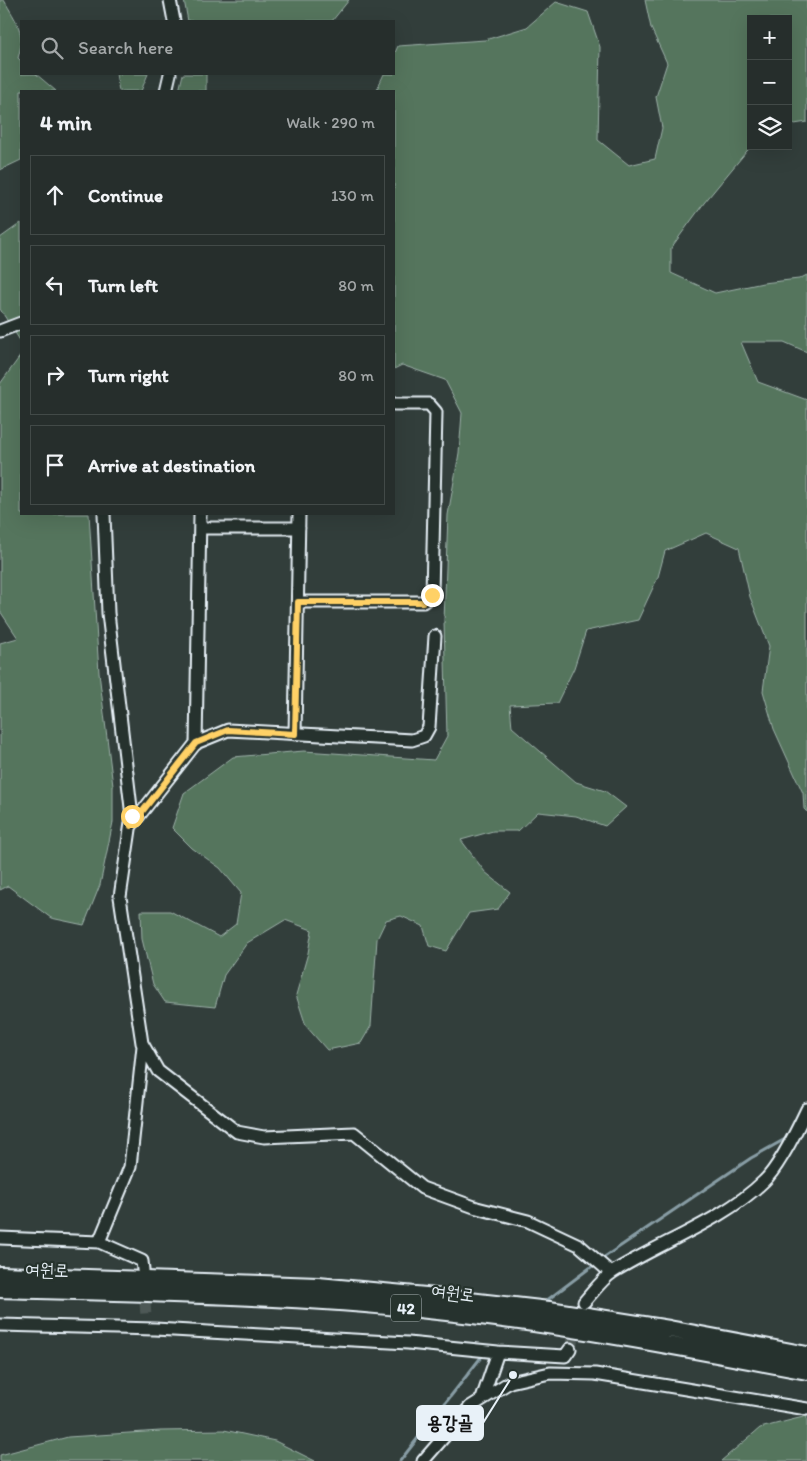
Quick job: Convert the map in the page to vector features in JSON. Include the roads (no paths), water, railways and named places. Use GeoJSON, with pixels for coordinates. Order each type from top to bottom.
{"type":"FeatureCollection","features":[{"type":"Feature","properties":{"kind":"highway","name":"여원로"},"geometry":{"type":"LineString","coordinates":[[0,1275],[318,1286],[426,1296],[549,1310],[669,1329],[807,1355]]}},
{"type":"Feature","properties":{"kind":"highway","name":"여원로"},"geometry":{"type":"LineString","coordinates":[[0,1289],[198,1294],[428,1310],[546,1324],[807,1371]]}},
{"type":"Feature","properties":{"kind":"street"},"geometry":{"type":"LineString","coordinates":[[170,0],[174,20]]}},
{"type":"Feature","properties":{"kind":"street"},"geometry":{"type":"LineString","coordinates":[[166,90],[170,75]]}},
{"type":"Feature","properties":{"kind":"street"},"geometry":{"type":"LineString","coordinates":[[0,331],[20,323]]}},
{"type":"Feature","properties":{"kind":"street"},"geometry":{"type":"LineString","coordinates":[[298,602],[423,602],[432,595],[436,412],[429,404],[395,404]]}},
{"type":"Feature","properties":{"kind":"street"},"geometry":{"type":"LineString","coordinates":[[99,1242],[130,1167],[143,1046],[120,898],[132,816],[108,613],[104,515]]}},
{"type":"Feature","properties":{"kind":"street"},"geometry":{"type":"LineString","coordinates":[[196,744],[200,515]]}},
{"type":"Feature","properties":{"kind":"street"},"geometry":{"type":"LineString","coordinates":[[295,734],[299,515]]}},
{"type":"Feature","properties":{"kind":"street"},"geometry":{"type":"LineString","coordinates":[[200,528],[299,528]]}},
{"type":"Feature","properties":{"kind":"street"},"geometry":{"type":"LineString","coordinates":[[131,826],[196,744],[228,730],[412,740],[424,736],[429,727],[435,636]]}},
{"type":"Feature","properties":{"kind":"street"},"geometry":{"type":"LineString","coordinates":[[143,1046],[158,1071],[237,1132],[264,1137],[354,1133],[422,1188],[478,1208],[528,1221],[579,1245],[607,1269]]}},
{"type":"Feature","properties":{"kind":"street"},"geometry":{"type":"LineString","coordinates":[[584,1302],[607,1269],[706,1222],[750,1193],[765,1180],[776,1166],[805,1113]]}},
{"type":"Feature","properties":{"kind":"street"},"geometry":{"type":"LineString","coordinates":[[0,1238],[99,1242],[142,1261],[143,1270]]}},
{"type":"Feature","properties":{"kind":"street"},"geometry":{"type":"LineString","coordinates":[[146,1316],[146,1329]]}},
{"type":"Feature","properties":{"kind":"street"},"geometry":{"type":"LineString","coordinates":[[0,1325],[146,1329],[408,1343],[498,1352],[565,1356],[570,1349]]}},
{"type":"Feature","properties":{"kind":"street"},"geometry":{"type":"LineString","coordinates":[[482,1400],[498,1352]]}},
{"type":"Feature","properties":{"kind":"street"},"geometry":{"type":"LineString","coordinates":[[423,1461],[470,1407],[510,1382],[550,1373],[595,1374],[807,1408]]}},
{"type":"Feature","properties":{"kind":"waterway"},"geometry":{"type":"LineString","coordinates":[[600,1260],[751,1158],[787,1138]]}},
{"type":"Feature","properties":{"kind":"waterway"},"geometry":{"type":"LineString","coordinates":[[546,1301],[595,1264]]}},
{"type":"Feature","properties":{"kind":"waterway"},"geometry":{"type":"LineString","coordinates":[[400,1461],[482,1356]]}},
{"type":"Feature","properties":{"kind":"tunnel"},"geometry":{"type":"LineString","coordinates":[[144,1286],[146,1317]]}},
{"type":"Feature","properties":{"kind":"tunnel"},"geometry":{"type":"LineString","coordinates":[[570,1349],[578,1323]]}},
{"type":"Feature","properties":{"kind":"place","name":"용강골"},"geometry":{"type":"Point","coordinates":[513,1375]}}]}
